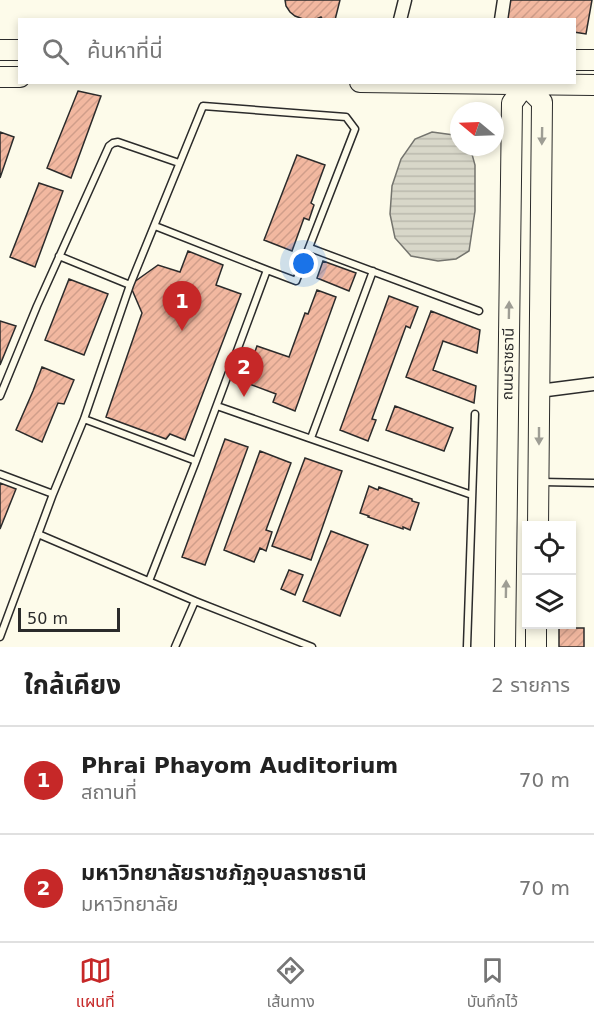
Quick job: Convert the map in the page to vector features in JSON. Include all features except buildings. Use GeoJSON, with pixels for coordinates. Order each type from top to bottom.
{"type":"FeatureCollection","features":[{"type":"Feature","properties":{"kind":"main road"},"geometry":{"type":"LineString","coordinates":[[0,50],[18,50]]}},
{"type":"Feature","properties":{"kind":"main road"},"geometry":{"type":"LineString","coordinates":[[576,60],[594,60]]}},
{"type":"Feature","properties":{"kind":"main road"},"geometry":{"type":"LineString","coordinates":[[0,77],[18,77]]}},
{"type":"Feature","properties":{"kind":"main road"},"geometry":{"type":"LineString","coordinates":[[525,84],[594,86]]}},
{"type":"Feature","properties":{"kind":"main road","name":"ถนนราชธานี"},"geometry":{"type":"LineString","coordinates":[[505,647],[512,103],[525,84],[542,102],[538,521]]}},
{"type":"Feature","properties":{"kind":"main road"},"geometry":{"type":"LineString","coordinates":[[536,629],[536,647]]}},
{"type":"Feature","properties":{"kind":"street"},"geometry":{"type":"LineString","coordinates":[[400,18],[405,0]]}},
{"type":"Feature","properties":{"kind":"street"},"geometry":{"type":"LineString","coordinates":[[501,18],[504,0]]}},
{"type":"Feature","properties":{"kind":"street"},"geometry":{"type":"LineString","coordinates":[[539,391],[594,384]]}},
{"type":"Feature","properties":{"kind":"lane"},"geometry":{"type":"LineString","coordinates":[[0,637],[53,494],[84,419],[130,285],[203,106],[346,117],[356,129],[296,281],[155,226]]}},
{"type":"Feature","properties":{"kind":"lane"},"geometry":{"type":"LineString","coordinates":[[0,396],[37,306],[109,146],[118,142],[179,163]]}},
{"type":"Feature","properties":{"kind":"lane"},"geometry":{"type":"LineString","coordinates":[[310,248],[479,311]]}},
{"type":"Feature","properties":{"kind":"lane"},"geometry":{"type":"LineString","coordinates":[[59,256],[130,285]]}},
{"type":"Feature","properties":{"kind":"lane"},"geometry":{"type":"LineString","coordinates":[[149,581],[267,270]]}},
{"type":"Feature","properties":{"kind":"lane"},"geometry":{"type":"LineString","coordinates":[[311,438],[374,271]]}},
{"type":"Feature","properties":{"kind":"lane"},"geometry":{"type":"LineString","coordinates":[[217,406],[472,495]]}},
{"type":"Feature","properties":{"kind":"lane"},"geometry":{"type":"LineString","coordinates":[[467,647],[475,414]]}},
{"type":"Feature","properties":{"kind":"lane"},"geometry":{"type":"LineString","coordinates":[[84,419],[196,461]]}},
{"type":"Feature","properties":{"kind":"lane"},"geometry":{"type":"LineString","coordinates":[[0,474],[53,494]]}},
{"type":"Feature","properties":{"kind":"lane"},"geometry":{"type":"LineString","coordinates":[[539,482],[594,483]]}},
{"type":"Feature","properties":{"kind":"lane"},"geometry":{"type":"LineString","coordinates":[[38,534],[195,601],[312,647]]}},
{"type":"Feature","properties":{"kind":"lane"},"geometry":{"type":"LineString","coordinates":[[175,647],[195,601]]}},
{"type":"Feature","properties":{"kind":"shaded area"},"geometry":{"type":"Polygon","coordinates":[[[432,132],[450,134],[450,156],[472,156],[475,165],[475,211],[469,251],[456,259],[438,261],[411,256],[395,238],[390,214],[392,186],[401,159],[415,139],[432,132]]]}},
{"type":"Feature","properties":{"kind":"place","name":"Phrai Phayom Auditorium"},"geometry":{"type":"Point","coordinates":[182,331]}},
{"type":"Feature","properties":{"kind":"place","name":"มหาวิทยาลัยราชภัฏอุบลราชธานี"},"geometry":{"type":"Point","coordinates":[244,397]}}]}
